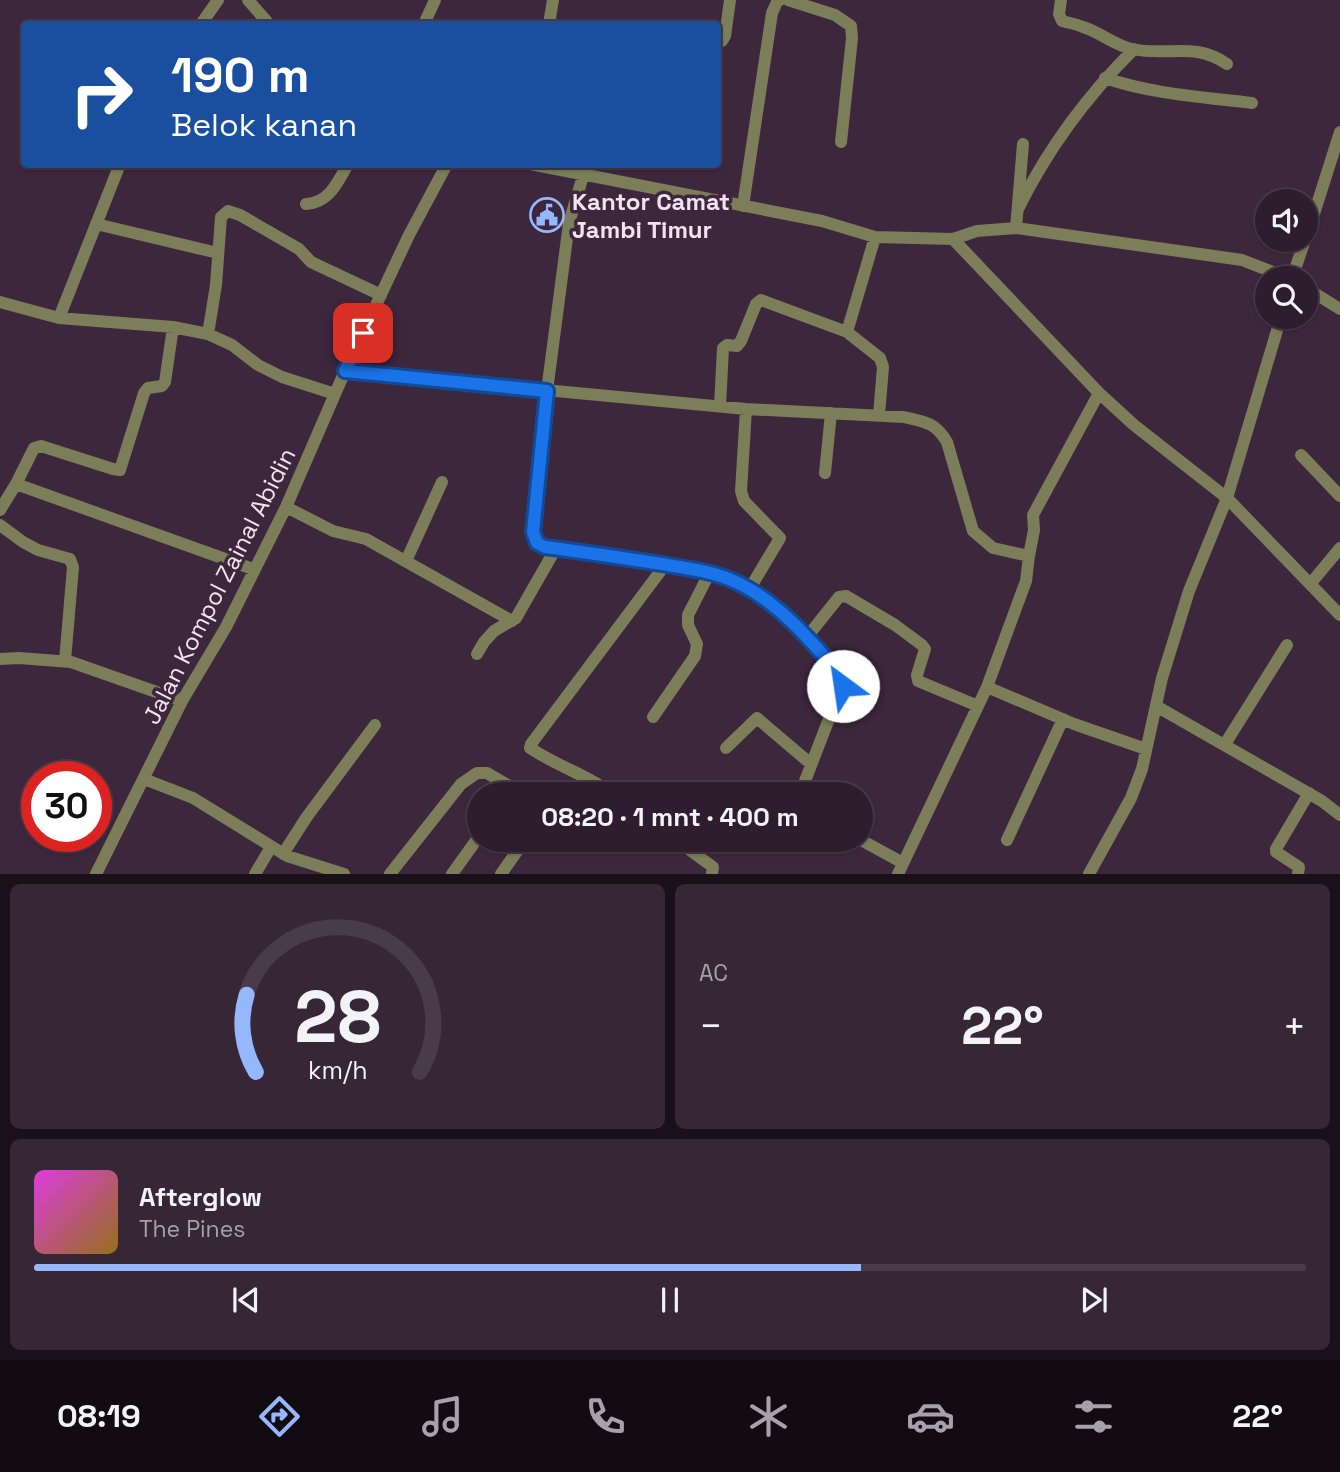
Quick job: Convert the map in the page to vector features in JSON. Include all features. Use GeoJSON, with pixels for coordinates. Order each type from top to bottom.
{"type":"FeatureCollection","features":[{"type":"Feature","properties":{"kind":"street"},"geometry":{"type":"LineString","coordinates":[[203,21],[218,0]]}},
{"type":"Feature","properties":{"kind":"street"},"geometry":{"type":"LineString","coordinates":[[247,0],[266,21]]}},
{"type":"Feature","properties":{"kind":"street"},"geometry":{"type":"LineString","coordinates":[[425,21],[435,0]]}},
{"type":"Feature","properties":{"kind":"street"},"geometry":{"type":"LineString","coordinates":[[550,21],[553,0]]}},
{"type":"Feature","properties":{"kind":"street"},"geometry":{"type":"LineString","coordinates":[[721,41],[725,36],[730,0]]}},
{"type":"Feature","properties":{"kind":"street"},"geometry":{"type":"LineString","coordinates":[[743,206],[772,13],[776,2],[780,0]]}},
{"type":"Feature","properties":{"kind":"street"},"geometry":{"type":"LineString","coordinates":[[788,0],[835,15],[851,26],[841,142]]}},
{"type":"Feature","properties":{"kind":"street"},"geometry":{"type":"LineString","coordinates":[[1061,0],[1059,14],[1062,22],[1084,27],[1120,46],[1133,50],[1200,51],[1227,64]]}},
{"type":"Feature","properties":{"kind":"street"},"geometry":{"type":"LineString","coordinates":[[1018,209],[1047,157],[1105,78],[1133,50]]}},
{"type":"Feature","properties":{"kind":"street"},"geometry":{"type":"LineString","coordinates":[[1105,78],[1151,90],[1252,103]]}},
{"type":"Feature","properties":{"kind":"street"},"geometry":{"type":"LineString","coordinates":[[1318,207],[1335,166],[1340,132]]}},
{"type":"Feature","properties":{"kind":"street"},"geometry":{"type":"LineString","coordinates":[[1016,228],[1023,144]]}},
{"type":"Feature","properties":{"kind":"street"},"geometry":{"type":"LineString","coordinates":[[59,318],[118,168]]}},
{"type":"Feature","properties":{"kind":"street"},"geometry":{"type":"LineString","coordinates":[[306,204],[317,204],[326,198],[345,168]]}},
{"type":"Feature","properties":{"kind":"street","name":"Jalan Kompol Zainal Abidin"},"geometry":{"type":"LineString","coordinates":[[96,873],[182,701],[226,628],[286,507],[345,371],[409,235],[445,168]]}},
{"type":"Feature","properties":{"kind":"street"},"geometry":{"type":"LineString","coordinates":[[548,168],[822,221],[876,236],[953,239],[977,231],[1016,228],[1242,260],[1258,266]]}},
{"type":"Feature","properties":{"kind":"street"},"geometry":{"type":"LineString","coordinates":[[583,176],[569,223],[547,391],[533,532],[537,543],[710,572],[749,590],[807,637],[844,680],[804,782]]}},
{"type":"Feature","properties":{"kind":"street"},"geometry":{"type":"LineString","coordinates":[[208,334],[221,217],[229,211],[299,249],[311,262],[381,295]]}},
{"type":"Feature","properties":{"kind":"street"},"geometry":{"type":"LineString","coordinates":[[96,224],[218,253]]}},
{"type":"Feature","properties":{"kind":"street"},"geometry":{"type":"LineString","coordinates":[[847,332],[876,236]]}},
{"type":"Feature","properties":{"kind":"street"},"geometry":{"type":"LineString","coordinates":[[953,239],[1099,393],[1134,425],[1227,498],[1340,615]]}},
{"type":"Feature","properties":{"kind":"street"},"geometry":{"type":"LineString","coordinates":[[1318,295],[1340,309]]}},
{"type":"Feature","properties":{"kind":"street"},"geometry":{"type":"LineString","coordinates":[[720,406],[723,348],[727,345],[737,346],[741,341],[756,303],[761,300],[847,332],[880,358],[883,367],[878,415]]}},
{"type":"Feature","properties":{"kind":"street"},"geometry":{"type":"LineString","coordinates":[[0,302],[59,318],[173,327],[208,334],[232,345],[258,365],[282,377],[335,394]]}},
{"type":"Feature","properties":{"kind":"street"},"geometry":{"type":"LineString","coordinates":[[0,510],[34,447],[41,446],[120,470],[144,393],[148,388],[162,386],[165,382],[173,327]]}},
{"type":"Feature","properties":{"kind":"street"},"geometry":{"type":"LineString","coordinates":[[1089,873],[1130,798],[1142,769],[1162,678],[1189,591],[1227,498],[1277,329]]}},
{"type":"Feature","properties":{"kind":"street"},"geometry":{"type":"LineString","coordinates":[[345,371],[746,409],[904,417],[928,423],[939,429],[947,442],[973,531],[993,548],[1029,556]]}},
{"type":"Feature","properties":{"kind":"street"},"geometry":{"type":"LineString","coordinates":[[873,849],[901,868],[987,687],[1026,581],[1034,530],[1033,515],[1099,393]]}},
{"type":"Feature","properties":{"kind":"street"},"geometry":{"type":"LineString","coordinates":[[746,409],[741,491],[744,501],[780,538],[749,590]]}},
{"type":"Feature","properties":{"kind":"street"},"geometry":{"type":"LineString","coordinates":[[825,473],[831,413]]}},
{"type":"Feature","properties":{"kind":"street"},"geometry":{"type":"LineString","coordinates":[[1301,455],[1340,496]]}},
{"type":"Feature","properties":{"kind":"street"},"geometry":{"type":"LineString","coordinates":[[406,561],[442,482]]}},
{"type":"Feature","properties":{"kind":"street"},"geometry":{"type":"LineString","coordinates":[[16,484],[253,569]]}},
{"type":"Feature","properties":{"kind":"street"},"geometry":{"type":"LineString","coordinates":[[286,507],[333,531],[366,539],[512,621]]}},
{"type":"Feature","properties":{"kind":"street"},"geometry":{"type":"LineString","coordinates":[[0,525],[37,550],[70,559],[73,567],[65,661]]}},
{"type":"Feature","properties":{"kind":"street"},"geometry":{"type":"LineString","coordinates":[[477,654],[494,631],[512,621],[556,548]]}},
{"type":"Feature","properties":{"kind":"street"},"geometry":{"type":"LineString","coordinates":[[1311,583],[1340,548]]}},
{"type":"Feature","properties":{"kind":"street"},"geometry":{"type":"LineString","coordinates":[[597,782],[539,754],[530,748],[531,744],[665,565]]}},
{"type":"Feature","properties":{"kind":"street"},"geometry":{"type":"LineString","coordinates":[[653,717],[695,656],[697,644],[688,625],[688,615],[710,572]]}},
{"type":"Feature","properties":{"kind":"street"},"geometry":{"type":"LineString","coordinates":[[807,637],[839,597],[846,596],[895,625],[922,645],[925,649],[918,681],[978,706]]}},
{"type":"Feature","properties":{"kind":"street"},"geometry":{"type":"LineString","coordinates":[[1225,744],[1287,645]]}},
{"type":"Feature","properties":{"kind":"street"},"geometry":{"type":"LineString","coordinates":[[0,659],[65,661],[182,701]]}},
{"type":"Feature","properties":{"kind":"street"},"geometry":{"type":"LineString","coordinates":[[987,687],[1063,719],[1146,749]]}},
{"type":"Feature","properties":{"kind":"street"},"geometry":{"type":"LineString","coordinates":[[1156,706],[1310,793],[1340,815]]}},
{"type":"Feature","properties":{"kind":"street"},"geometry":{"type":"LineString","coordinates":[[726,748],[757,718],[811,764]]}},
{"type":"Feature","properties":{"kind":"street"},"geometry":{"type":"LineString","coordinates":[[1007,840],[1063,719]]}},
{"type":"Feature","properties":{"kind":"street"},"geometry":{"type":"LineString","coordinates":[[283,854],[306,818],[375,725]]}},
{"type":"Feature","properties":{"kind":"street"},"geometry":{"type":"LineString","coordinates":[[390,873],[470,776],[487,773],[500,782]]}},
{"type":"Feature","properties":{"kind":"street"},"geometry":{"type":"LineString","coordinates":[[144,779],[193,798],[283,854],[344,873]]}},
{"type":"Feature","properties":{"kind":"street"},"geometry":{"type":"LineString","coordinates":[[1298,873],[1299,867],[1276,852],[1276,849],[1310,793]]}},
{"type":"Feature","properties":{"kind":"street"},"geometry":{"type":"LineString","coordinates":[[255,873],[271,847]]}},
{"type":"Feature","properties":{"kind":"street"},"geometry":{"type":"LineString","coordinates":[[452,873],[467,852]]}},
{"type":"Feature","properties":{"kind":"street"},"geometry":{"type":"LineString","coordinates":[[501,873],[516,852]]}},
{"type":"Feature","properties":{"kind":"street"},"geometry":{"type":"LineString","coordinates":[[692,852],[713,867],[712,873]]}},
{"type":"Feature","properties":{"kind":"place","name":"Kantor Camat Jambi Timur"},"geometry":{"type":"Point","coordinates":[547,215]}},
{"type":"Feature","properties":{"kind":"route"},"geometry":{"type":"LineString","coordinates":[[363,333],[345,371],[547,391],[533,532],[537,543],[545,547],[710,572],[741,584],[807,637],[840,674],[844,680],[843,686]]}}]}
